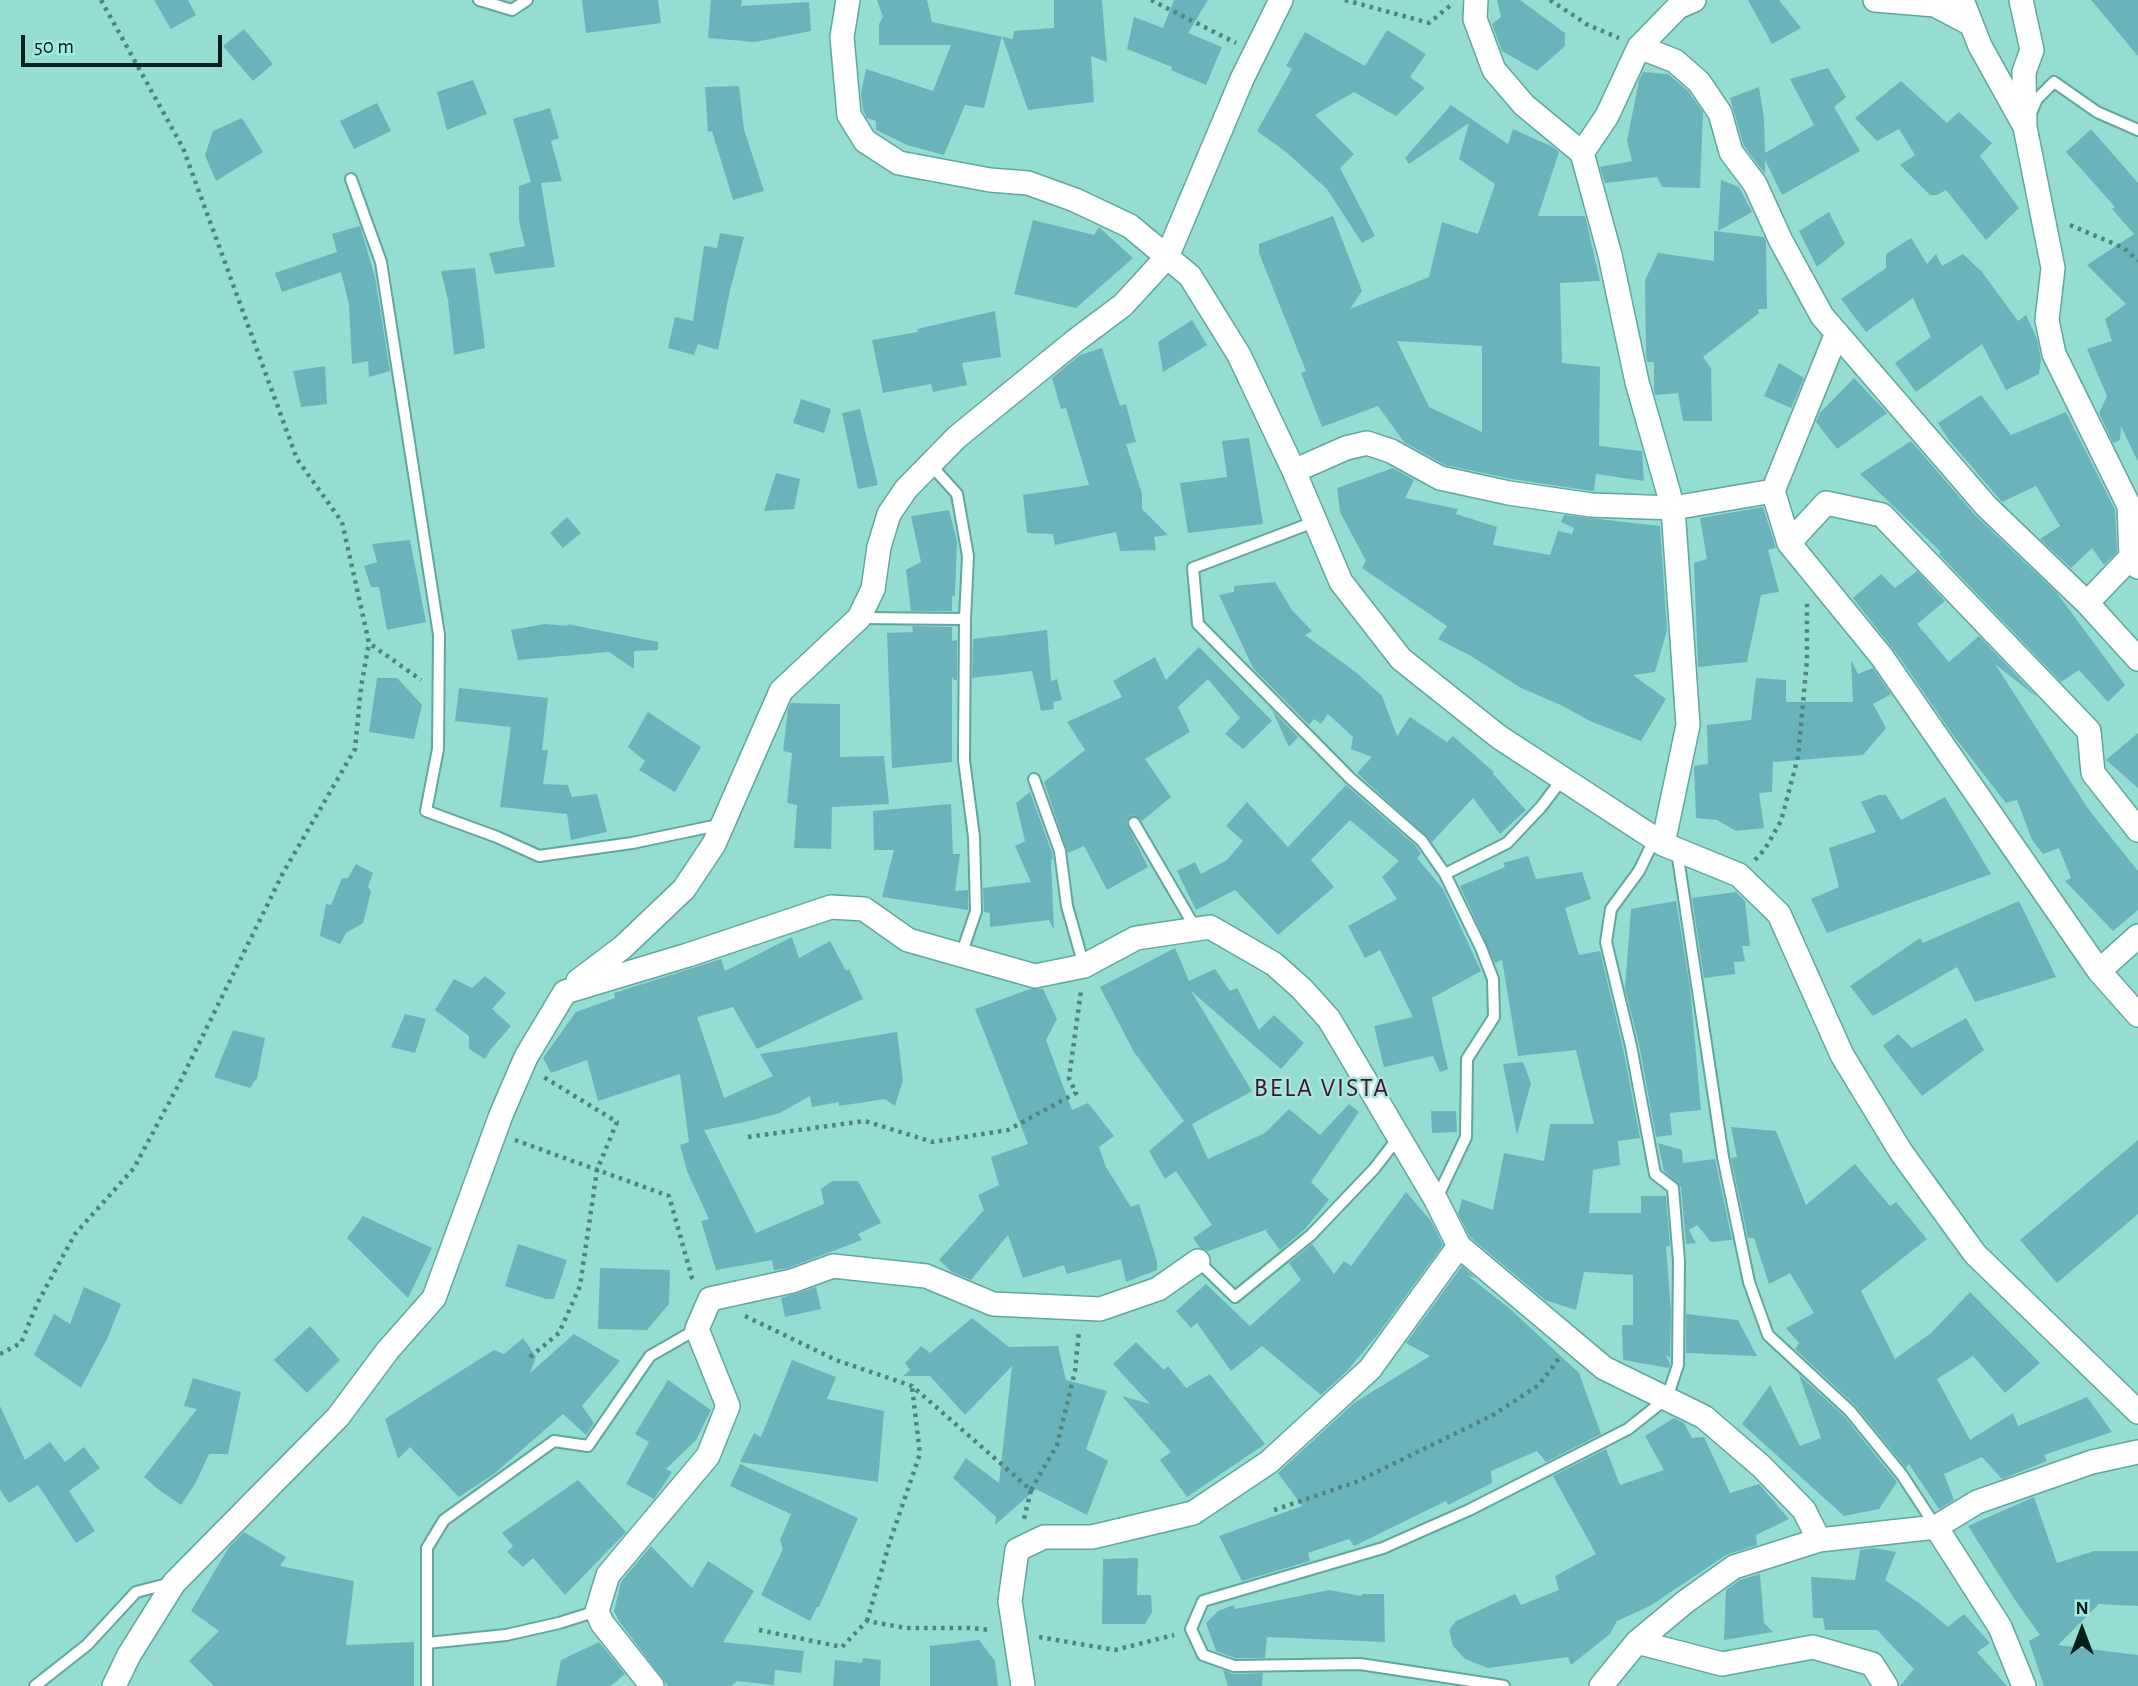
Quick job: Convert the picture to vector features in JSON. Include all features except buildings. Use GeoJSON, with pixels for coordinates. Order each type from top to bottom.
{"type":"FeatureCollection","features":[{"type":"Feature","properties":{"kind":"street"},"geometry":{"type":"LineString","coordinates":[[848,0],[842,37],[849,115],[865,141],[899,163],[990,180],[1028,183],[1075,200],[1130,226],[1191,276],[1239,355],[1294,471],[1340,582],[1401,659],[1499,737],[1665,844],[1739,875],[1779,914],[1842,1055],[1901,1152],[1975,1254],[2138,1412]]}},
{"type":"Feature","properties":{"kind":"street"},"geometry":{"type":"LineString","coordinates":[[114,1686],[129,1655],[174,1583],[338,1417],[388,1350],[434,1298],[523,1065],[565,992],[623,947],[684,889],[723,824],[781,691],[859,618],[873,589],[879,547],[889,514],[906,489],[957,437],[1123,305],[1167,257],[1242,79],[1281,0]]}},
{"type":"Feature","properties":{"kind":"street"},"geometry":{"type":"LineString","coordinates":[[1476,0],[1475,19],[1494,70],[1524,105],[1582,153],[1604,231],[1637,382],[1672,508],[1688,725],[1665,844]]}},
{"type":"Feature","properties":{"kind":"street"},"geometry":{"type":"LineString","coordinates":[[1582,153],[1606,116],[1639,47],[1678,7],[1694,0]]}},
{"type":"Feature","properties":{"kind":"street"},"geometry":{"type":"LineString","coordinates":[[1875,0],[1935,5],[1971,24]]}},
{"type":"Feature","properties":{"kind":"street"},"geometry":{"type":"LineString","coordinates":[[1962,0],[1980,46],[2025,127]]}},
{"type":"Feature","properties":{"kind":"street"},"geometry":{"type":"LineString","coordinates":[[2021,0],[2032,50],[2024,72],[2025,127],[2053,268],[2047,320],[2054,354],[2129,506],[2134,562],[2087,603]]}},
{"type":"Feature","properties":{"kind":"street"},"geometry":{"type":"LineString","coordinates":[[1639,47],[1675,61],[1699,82],[1720,113],[1731,152],[1755,184],[1781,241],[1822,316],[1986,506],[2087,603],[2138,659]]}},
{"type":"Feature","properties":{"kind":"street"},"geometry":{"type":"LineString","coordinates":[[1837,333],[1773,491],[1789,543],[1882,657],[2099,971],[2138,1015]]}},
{"type":"Feature","properties":{"kind":"street"},"geometry":{"type":"LineString","coordinates":[[1294,471],[1346,448],[1367,443],[1391,451],[1440,478],[1509,493],[1591,505],[1672,508],[1773,491]]}},
{"type":"Feature","properties":{"kind":"street"},"geometry":{"type":"LineString","coordinates":[[1789,543],[1826,503],[1882,515],[2089,731],[2093,773],[2138,831]]}},
{"type":"Feature","properties":{"kind":"street"},"geometry":{"type":"LineString","coordinates":[[565,992],[688,955],[831,907],[864,909],[908,940],[1035,976],[1084,966],[1136,938],[1210,927],[1274,964],[1302,989],[1329,1019],[1436,1200],[1459,1246],[1604,1368],[1704,1417],[1761,1466],[1804,1510],[1819,1540]]}},
{"type":"Feature","properties":{"kind":"street"},"geometry":{"type":"LineString","coordinates":[[2099,971],[2138,936]]}},
{"type":"Feature","properties":{"kind":"street"},"geometry":{"type":"LineString","coordinates":[[1023,1686],[1010,1601],[1017,1550],[1044,1536],[1092,1537],[1193,1513],[1269,1462],[1370,1369],[1459,1246]]}},
{"type":"Feature","properties":{"kind":"street"},"geometry":{"type":"LineString","coordinates":[[652,1686],[602,1623],[597,1611],[608,1575],[708,1456],[728,1406],[697,1329],[710,1299],[792,1281],[833,1266],[926,1276],[993,1304],[1100,1309],[1158,1289],[1198,1261]]}},
{"type":"Feature","properties":{"kind":"street"},"geometry":{"type":"LineString","coordinates":[[1601,1686],[1637,1642],[1685,1602],[1734,1567],[1819,1540],[1936,1527],[1976,1502],[2092,1462],[2138,1452]]}},
{"type":"Feature","properties":{"kind":"street"},"geometry":{"type":"LineString","coordinates":[[1936,1527],[2000,1626],[2024,1686]]}},
{"type":"Feature","properties":{"kind":"street"},"geometry":{"type":"LineString","coordinates":[[1637,1642],[1722,1664],[1813,1647],[1872,1664],[1886,1686]]}},
{"type":"Feature","properties":{"kind":"lane"},"geometry":{"type":"LineString","coordinates":[[479,0],[512,10],[527,0]]}},
{"type":"Feature","properties":{"kind":"lane"},"geometry":{"type":"LineString","coordinates":[[2025,127],[2037,99],[2054,82],[2097,112],[2138,130]]}},
{"type":"Feature","properties":{"kind":"lane"},"geometry":{"type":"LineString","coordinates":[[351,179],[381,262],[439,635],[438,749],[426,811],[539,856],[632,843],[723,824]]}},
{"type":"Feature","properties":{"kind":"lane"},"geometry":{"type":"LineString","coordinates":[[930,464],[957,494],[968,556],[964,760],[974,837],[976,911],[961,956]]}},
{"type":"Feature","properties":{"kind":"lane"},"geometry":{"type":"LineString","coordinates":[[1314,522],[1194,568],[1198,624],[1350,778],[1422,841],[1445,874],[1481,948],[1493,979],[1494,1017],[1467,1059],[1466,1137],[1436,1200]]}},
{"type":"Feature","properties":{"kind":"lane"},"geometry":{"type":"LineString","coordinates":[[859,618],[965,619]]}},
{"type":"Feature","properties":{"kind":"lane"},"geometry":{"type":"LineString","coordinates":[[1445,874],[1507,843],[1541,807],[1563,778]]}},
{"type":"Feature","properties":{"kind":"lane"},"geometry":{"type":"LineString","coordinates":[[1034,779],[1060,851],[1067,906],[1084,966]]}},
{"type":"Feature","properties":{"kind":"lane"},"geometry":{"type":"LineString","coordinates":[[1133,823],[1196,929]]}},
{"type":"Feature","properties":{"kind":"lane"},"geometry":{"type":"LineString","coordinates":[[1504,1686],[1360,1664],[1234,1665],[1203,1655],[1191,1629],[1203,1601],[1383,1548],[1469,1510],[1628,1429],[1667,1398],[1678,1365],[1679,1261],[1673,1188],[1655,1174],[1631,1046],[1606,942],[1611,909],[1639,871],[1665,844]]}},
{"type":"Feature","properties":{"kind":"lane"},"geometry":{"type":"LineString","coordinates":[[1665,844],[1749,1282],[1768,1335],[1850,1411],[1902,1475],[1936,1527]]}},
{"type":"Feature","properties":{"kind":"lane"},"geometry":{"type":"LineString","coordinates":[[1198,1261],[1235,1297],[1311,1235],[1374,1169],[1398,1138]]}},
{"type":"Feature","properties":{"kind":"lane"},"geometry":{"type":"LineString","coordinates":[[427,1686],[427,1548],[444,1520],[554,1441],[588,1447],[650,1356],[697,1329]]}},
{"type":"Feature","properties":{"kind":"lane"},"geometry":{"type":"LineString","coordinates":[[35,1686],[88,1645],[136,1592],[174,1583]]}},
{"type":"Feature","properties":{"kind":"lane"},"geometry":{"type":"LineString","coordinates":[[427,1643],[506,1635],[597,1611]]}},
{"type":"Feature","properties":{"kind":"path"},"geometry":{"type":"LineString","coordinates":[[0,1354],[21,1343],[37,1304],[75,1234],[134,1168],[180,1082],[283,873],[355,749],[369,642],[342,522],[297,459],[183,148],[101,0]]}},
{"type":"Feature","properties":{"kind":"path"},"geometry":{"type":"LineString","coordinates":[[1151,0],[1256,52]]}},
{"type":"Feature","properties":{"kind":"path"},"geometry":{"type":"LineString","coordinates":[[1345,0],[1429,23],[1457,0]]}},
{"type":"Feature","properties":{"kind":"path"},"geometry":{"type":"LineString","coordinates":[[1550,0],[1588,25],[1639,47]]}},
{"type":"Feature","properties":{"kind":"path"},"geometry":{"type":"LineString","coordinates":[[2043,214],[2124,248],[2138,261]]}},
{"type":"Feature","properties":{"kind":"path"},"geometry":{"type":"LineString","coordinates":[[1739,875],[1765,849],[1781,821],[1798,757],[1807,660],[1808,603],[1804,591]]}},
{"type":"Feature","properties":{"kind":"path"},"geometry":{"type":"LineString","coordinates":[[369,642],[438,693]]}},
{"type":"Feature","properties":{"kind":"path"},"geometry":{"type":"LineString","coordinates":[[748,1137],[865,1121],[933,1142],[1008,1130],[1076,1093],[1069,1077],[1084,966]]}},
{"type":"Feature","properties":{"kind":"path"},"geometry":{"type":"LineString","coordinates":[[523,1065],[617,1122],[597,1170],[580,1286],[559,1333],[530,1357]]}},
{"type":"Feature","properties":{"kind":"path"},"geometry":{"type":"LineString","coordinates":[[495,1133],[669,1196],[692,1278],[710,1299],[836,1360],[912,1386],[1031,1489]]}},
{"type":"Feature","properties":{"kind":"path"},"geometry":{"type":"LineString","coordinates":[[1017,1550],[1031,1489],[1057,1445],[1075,1371],[1081,1333],[1063,1307]]}},
{"type":"Feature","properties":{"kind":"path"},"geometry":{"type":"LineString","coordinates":[[1274,1510],[1356,1482],[1493,1415],[1539,1385],[1572,1341]]}},
{"type":"Feature","properties":{"kind":"path"},"geometry":{"type":"LineString","coordinates":[[759,1630],[842,1647],[867,1621],[890,1541],[920,1454],[912,1386]]}},
{"type":"Feature","properties":{"kind":"path"},"geometry":{"type":"LineString","coordinates":[[867,1621],[906,1628],[969,1628],[1015,1633],[1115,1650],[1191,1629]]}},
{"type":"Feature","properties":{"kind":"district","name":"BELA VISTA"},"geometry":{"type":"Point","coordinates":[1322,1088]}}]}
